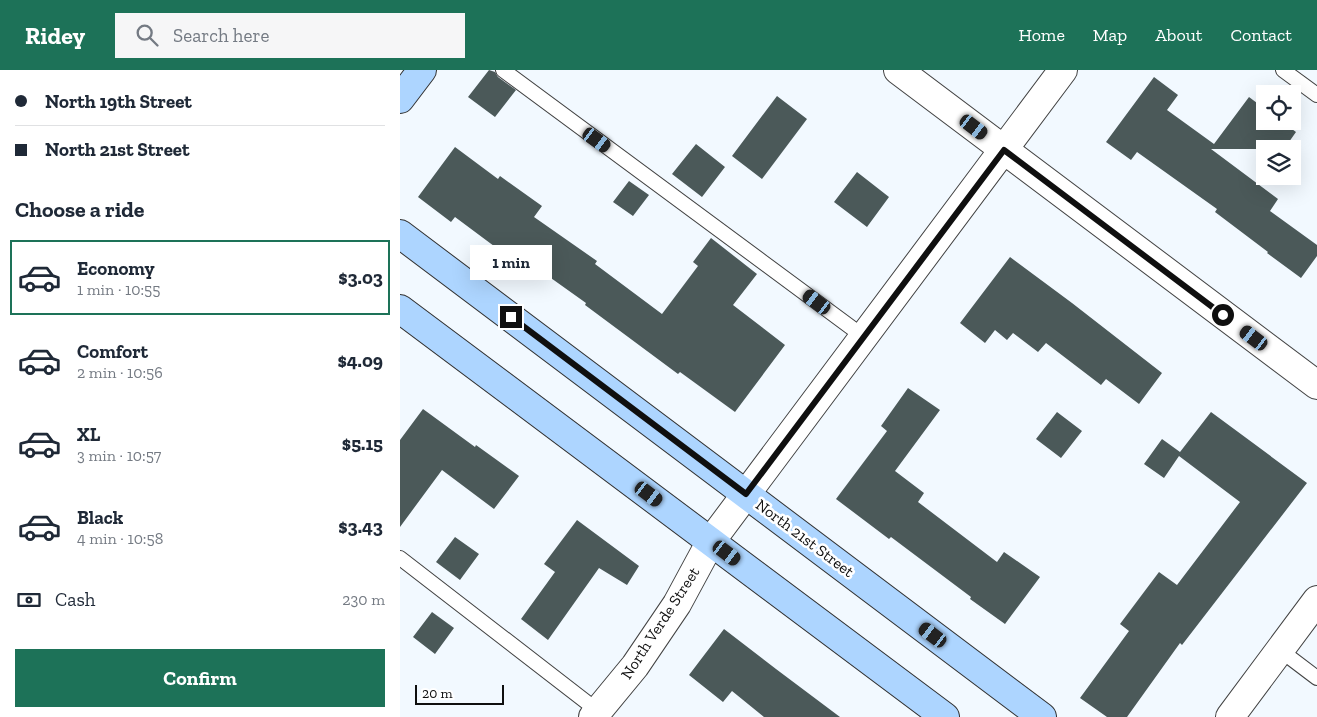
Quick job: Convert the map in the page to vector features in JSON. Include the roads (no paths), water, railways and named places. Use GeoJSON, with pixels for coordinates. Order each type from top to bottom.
{"type":"FeatureCollection","features":[{"type":"Feature","properties":{"kind":"main road"},"geometry":{"type":"LineString","coordinates":[[400,99],[422,70]]}},
{"type":"Feature","properties":{"kind":"main road","name":"North 21st Street"},"geometry":{"type":"LineString","coordinates":[[400,234],[1042,717]]}},
{"type":"Feature","properties":{"kind":"main road"},"geometry":{"type":"LineString","coordinates":[[400,309],[945,717]]}},
{"type":"Feature","properties":{"kind":"street"},"geometry":{"type":"LineString","coordinates":[[898,70],[1317,386]]}},
{"type":"Feature","properties":{"kind":"street","name":"North Verde Street"},"geometry":{"type":"LineString","coordinates":[[596,714],[640,659],[677,604],[712,541],[746,494],[1063,70]]}},
{"type":"Feature","properties":{"kind":"street"},"geometry":{"type":"LineString","coordinates":[[1230,717],[1317,600]]}},
{"type":"Feature","properties":{"kind":"lane"},"geometry":{"type":"LineString","coordinates":[[503,70],[864,337]]}},
{"type":"Feature","properties":{"kind":"lane"},"geometry":{"type":"LineString","coordinates":[[1283,70],[1317,95]]}},
{"type":"Feature","properties":{"kind":"lane"},"geometry":{"type":"LineString","coordinates":[[400,558],[596,714]]}},
{"type":"Feature","properties":{"kind":"lane"},"geometry":{"type":"LineString","coordinates":[[1280,650],[1317,678]]}}]}
